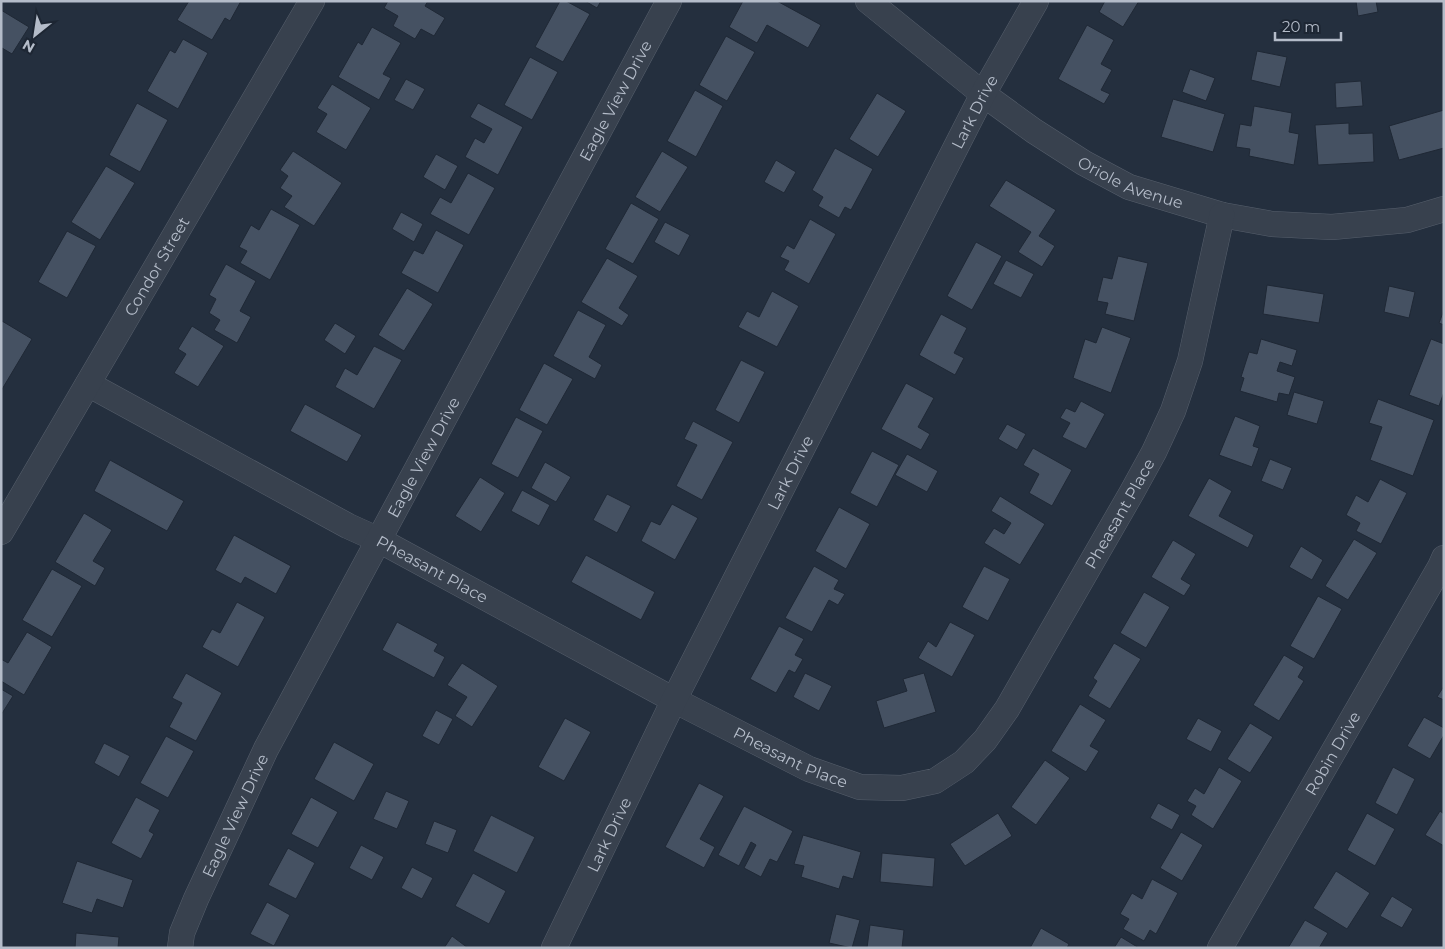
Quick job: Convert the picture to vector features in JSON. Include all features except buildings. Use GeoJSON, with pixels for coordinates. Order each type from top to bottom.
{"type":"FeatureCollection","features":[{"type":"Feature","properties":{"kind":"street","name":"Condor Street"},"geometry":{"type":"LineString","coordinates":[[1,532],[312,1]]}},
{"type":"Feature","properties":{"kind":"street","name":"Eagle View Drive"},"geometry":{"type":"LineString","coordinates":[[180,948],[182,933],[196,899],[266,749],[669,1]]}},
{"type":"Feature","properties":{"kind":"street","name":"Oriole Avenue"},"geometry":{"type":"LineString","coordinates":[[868,1],[983,94],[1034,131],[1084,163],[1129,186],[1222,215],[1272,224],[1332,228],[1408,220],[1444,209]]}},
{"type":"Feature","properties":{"kind":"street","name":"Lark Drive"},"geometry":{"type":"LineString","coordinates":[[554,948],[674,700],[983,94],[1036,1]]}},
{"type":"Feature","properties":{"kind":"street","name":"Pheasant Place"},"geometry":{"type":"LineString","coordinates":[[88,384],[348,526],[379,540],[674,700],[809,769],[860,787],[902,788],[935,781],[964,762],[985,740],[1007,709],[1154,452],[1173,411],[1190,361],[1222,215]]}},
{"type":"Feature","properties":{"kind":"street","name":"Robin Drive"},"geometry":{"type":"LineString","coordinates":[[1220,948],[1444,558]]}}]}
